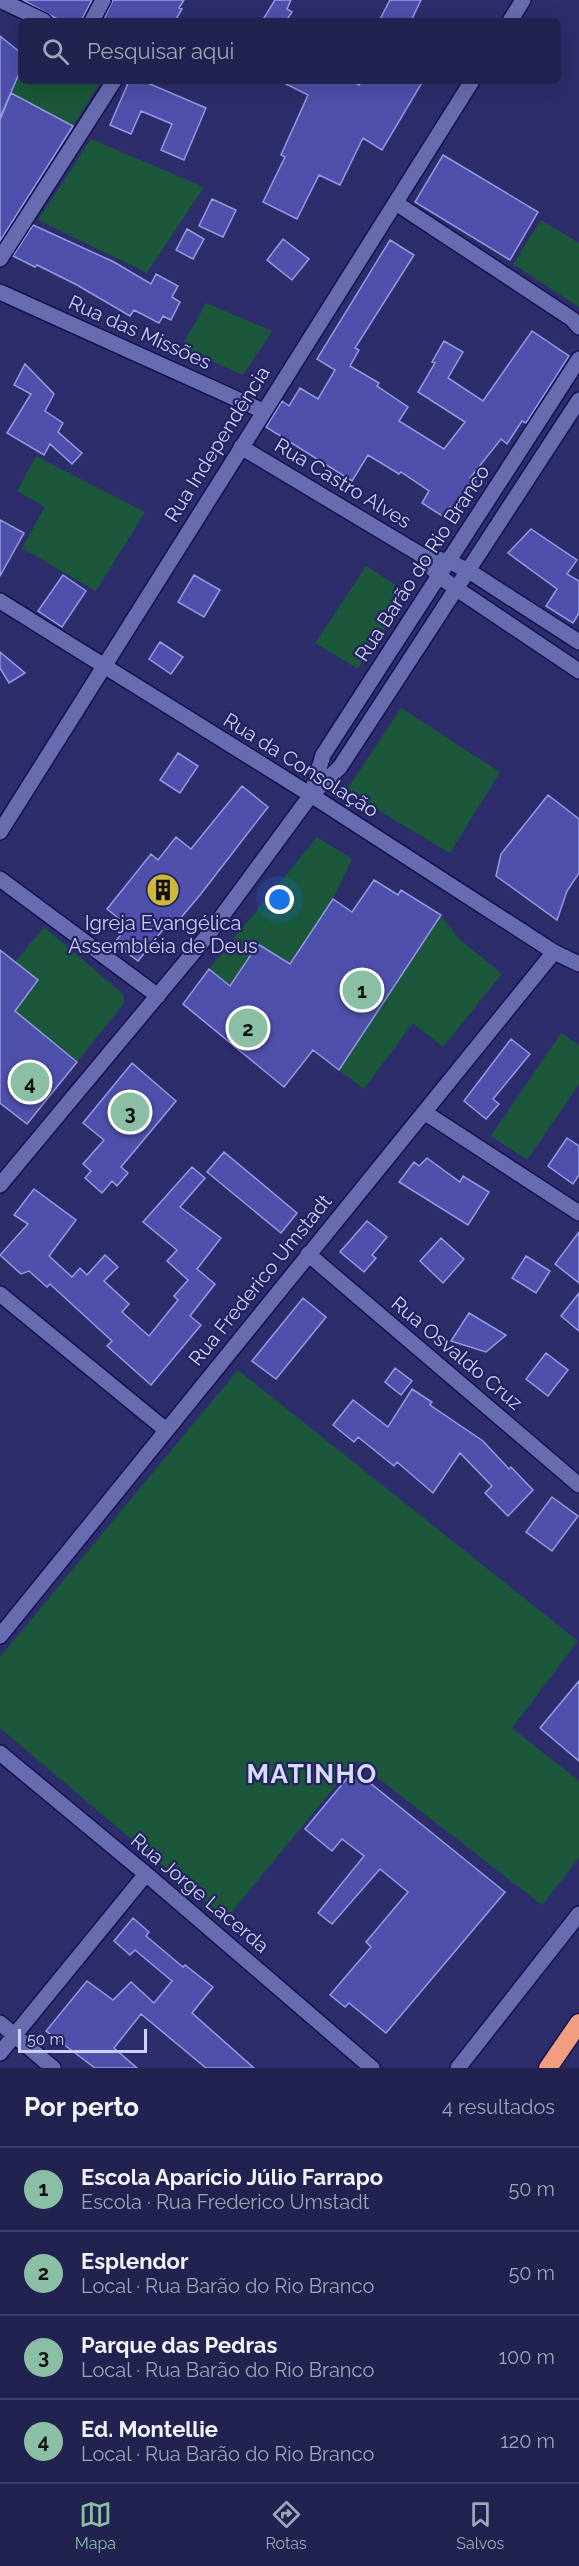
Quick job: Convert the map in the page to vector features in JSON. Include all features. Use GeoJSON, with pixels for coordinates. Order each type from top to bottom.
{"type":"FeatureCollection","features":[{"type":"Feature","properties":{"kind":"highway"},"geometry":{"type":"LineString","coordinates":[[548,2068],[579,2023]]}},
{"type":"Feature","properties":{"kind":"street"},"geometry":{"type":"LineString","coordinates":[[0,0],[38,18]]}},
{"type":"Feature","properties":{"kind":"street"},"geometry":{"type":"LineString","coordinates":[[94,18],[103,0]]}},
{"type":"Feature","properties":{"kind":"street"},"geometry":{"type":"LineString","coordinates":[[512,18],[523,0]]}},
{"type":"Feature","properties":{"kind":"street"},"geometry":{"type":"LineString","coordinates":[[0,259],[112,84]]}},
{"type":"Feature","properties":{"kind":"street","name":"Rua Independência"},"geometry":{"type":"LineString","coordinates":[[0,832],[470,84]]}},
{"type":"Feature","properties":{"kind":"street"},"geometry":{"type":"LineString","coordinates":[[396,203],[577,322]]}},
{"type":"Feature","properties":{"kind":"street","name":"Rua das Missões"},"geometry":{"type":"LineString","coordinates":[[0,292],[263,411]]}},
{"type":"Feature","properties":{"kind":"street","name":"Rua Barão do Rio Branco"},"geometry":{"type":"LineString","coordinates":[[311,795],[323,755],[579,359]]}},
{"type":"Feature","properties":{"kind":"street","name":"Rua Barão do Rio Branco"},"geometry":{"type":"LineString","coordinates":[[0,1185],[208,935],[311,795],[340,767],[579,400]]}},
{"type":"Feature","properties":{"kind":"street"},"geometry":{"type":"LineString","coordinates":[[541,418],[560,429]]}},
{"type":"Feature","properties":{"kind":"street","name":"Rua Castro Alves"},"geometry":{"type":"LineString","coordinates":[[241,447],[423,556],[448,561],[468,571],[579,642]]}},
{"type":"Feature","properties":{"kind":"street"},"geometry":{"type":"LineString","coordinates":[[501,481],[520,492]]}},
{"type":"Feature","properties":{"kind":"street","name":"Rua Castro Alves"},"geometry":{"type":"LineString","coordinates":[[423,556],[439,576],[579,671]]}},
{"type":"Feature","properties":{"kind":"street","name":"Rua da Consolação"},"geometry":{"type":"LineString","coordinates":[[0,601],[311,795],[554,952],[579,964]]}},
{"type":"Feature","properties":{"kind":"street"},"geometry":{"type":"LineString","coordinates":[[546,649],[559,629]]}},
{"type":"Feature","properties":{"kind":"street"},"geometry":{"type":"LineString","coordinates":[[378,668],[397,679]]}},
{"type":"Feature","properties":{"kind":"street"},"geometry":{"type":"LineString","coordinates":[[0,879],[158,996]]}},
{"type":"Feature","properties":{"kind":"street","name":"Rua Frederico Umstadt"},"geometry":{"type":"LineString","coordinates":[[3,1626],[166,1430],[554,952]]}},
{"type":"Feature","properties":{"kind":"street"},"geometry":{"type":"LineString","coordinates":[[424,1112],[579,1213]]}},
{"type":"Feature","properties":{"kind":"street","name":"Rua Osvaldo Cruz"},"geometry":{"type":"LineString","coordinates":[[308,1254],[579,1485]]}},
{"type":"Feature","properties":{"kind":"street"},"geometry":{"type":"LineString","coordinates":[[0,1294],[166,1430]]}},
{"type":"Feature","properties":{"kind":"street","name":"Rua Jorge Lacerda"},"geometry":{"type":"LineString","coordinates":[[0,1753],[146,1874],[372,2068]]}},
{"type":"Feature","properties":{"kind":"street"},"geometry":{"type":"LineString","coordinates":[[0,2053],[146,1874]]}},
{"type":"Feature","properties":{"kind":"street"},"geometry":{"type":"LineString","coordinates":[[458,2068],[579,1914]]}},
{"type":"Feature","properties":{"kind":"street"},"geometry":{"type":"LineString","coordinates":[[0,2023],[53,2068]]}},
{"type":"Feature","properties":{"kind":"green space"},"geometry":{"type":"Polygon","coordinates":[[[18,76],[18,84],[99,84],[72,128],[11,93],[18,76]]]}},
{"type":"Feature","properties":{"kind":"green space"},"geometry":{"type":"Polygon","coordinates":[[[91,139],[204,187],[147,273],[38,220],[91,139]]]}},
{"type":"Feature","properties":{"kind":"green space"},"geometry":{"type":"Polygon","coordinates":[[[541,220],[579,243],[579,307],[513,264],[541,220]]]}},
{"type":"Feature","properties":{"kind":"green space"},"geometry":{"type":"Polygon","coordinates":[[[206,303],[272,331],[243,375],[181,348],[206,303]]]}},
{"type":"Feature","properties":{"kind":"green space"},"geometry":{"type":"Polygon","coordinates":[[[36,456],[145,512],[96,591],[22,548],[45,507],[17,491],[36,456]]]}},
{"type":"Feature","properties":{"kind":"green space"},"geometry":{"type":"Polygon","coordinates":[[[366,566],[408,593],[358,669],[315,643],[366,566]]]}},
{"type":"Feature","properties":{"kind":"green space"},"geometry":{"type":"Polygon","coordinates":[[[401,708],[500,772],[450,853],[346,791],[401,708]]]}},
{"type":"Feature","properties":{"kind":"green space"},"geometry":{"type":"Polygon","coordinates":[[[317,837],[352,859],[333,899],[290,964],[258,944],[239,972],[257,1007],[209,969],[317,837]]]}},
{"type":"Feature","properties":{"kind":"green space"},"geometry":{"type":"Polygon","coordinates":[[[441,915],[458,938],[502,974],[443,1047],[413,1023],[364,1089],[339,1070],[441,915]]]}},
{"type":"Feature","properties":{"kind":"green space"},"geometry":{"type":"Polygon","coordinates":[[[44,927],[123,994],[124,1003],[77,1062],[15,1011],[38,980],[15,962],[44,927]]]}},
{"type":"Feature","properties":{"kind":"green space"},"geometry":{"type":"Polygon","coordinates":[[[561,1033],[579,1045],[579,1084],[527,1160],[491,1136],[561,1033]]]}},
{"type":"Feature","properties":{"kind":"green space"},"geometry":{"type":"Polygon","coordinates":[[[238,1370],[578,1641],[512,1728],[579,1781],[579,1858],[542,1905],[356,1761],[226,1919],[0,1728],[0,1657],[238,1370]]]}},
{"type":"Feature","properties":{"kind":"building"},"geometry":{"type":"Polygon","coordinates":[[[23,0],[92,0],[83,18],[56,18],[23,0]]]}},
{"type":"Feature","properties":{"kind":"building"},"geometry":{"type":"Polygon","coordinates":[[[113,0],[184,0],[177,18],[104,18],[113,0]]]}},
{"type":"Feature","properties":{"kind":"building"},"geometry":{"type":"Polygon","coordinates":[[[275,0],[291,0],[287,9],[292,12],[288,18],[264,18],[275,0]]]}},
{"type":"Feature","properties":{"kind":"building"},"geometry":{"type":"Polygon","coordinates":[[[390,0],[421,0],[412,18],[381,18],[390,0]]]}},
{"type":"Feature","properties":{"kind":"building"},"geometry":{"type":"Polygon","coordinates":[[[0,36],[18,51],[18,76],[0,118],[0,36]]]}},
{"type":"Feature","properties":{"kind":"building"},"geometry":{"type":"Polygon","coordinates":[[[128,84],[150,84],[206,108],[184,160],[161,150],[172,124],[141,111],[131,134],[110,125],[128,84]]]}},
{"type":"Feature","properties":{"kind":"building"},"geometry":{"type":"Polygon","coordinates":[[[286,84],[421,84],[382,150],[363,138],[340,185],[319,175],[297,219],[263,202],[285,157],[281,155],[308,95],[286,84]]]}},
{"type":"Feature","properties":{"kind":"building"},"geometry":{"type":"Polygon","coordinates":[[[11,93],[73,126],[0,241],[0,120],[11,93]]]}},
{"type":"Feature","properties":{"kind":"building"},"geometry":{"type":"Polygon","coordinates":[[[443,155],[538,212],[510,260],[415,202],[443,155]]]}},
{"type":"Feature","properties":{"kind":"building"},"geometry":{"type":"Polygon","coordinates":[[[212,199],[236,210],[223,237],[199,226],[212,199]]]}},
{"type":"Feature","properties":{"kind":"building"},"geometry":{"type":"Polygon","coordinates":[[[33,225],[114,262],[151,284],[156,274],[178,286],[172,297],[180,302],[171,320],[163,316],[159,323],[134,310],[130,316],[77,285],[13,256],[33,225]]]}},
{"type":"Feature","properties":{"kind":"building"},"geometry":{"type":"Polygon","coordinates":[[[187,229],[204,239],[193,259],[176,250],[187,229]]]}},
{"type":"Feature","properties":{"kind":"building"},"geometry":{"type":"Polygon","coordinates":[[[283,239],[309,259],[292,280],[267,260],[283,239]]]}},
{"type":"Feature","properties":{"kind":"building"},"geometry":{"type":"Polygon","coordinates":[[[390,240],[414,255],[355,348],[359,350],[350,366],[379,383],[377,386],[408,407],[399,421],[444,449],[465,422],[418,392],[435,363],[432,362],[444,341],[463,352],[448,378],[483,401],[532,331],[569,356],[526,423],[522,421],[507,444],[501,439],[470,478],[476,481],[457,511],[450,507],[444,517],[422,503],[429,491],[401,472],[399,474],[368,455],[352,481],[266,427],[282,401],[289,406],[300,388],[318,399],[335,370],[317,359],[390,240]]]}},
{"type":"Feature","properties":{"kind":"building"},"geometry":{"type":"Polygon","coordinates":[[[25,364],[54,394],[45,411],[63,423],[58,432],[82,453],[72,464],[50,444],[44,455],[7,433],[31,394],[14,385],[25,364]]]}},
{"type":"Feature","properties":{"kind":"building"},"geometry":{"type":"Polygon","coordinates":[[[0,520],[24,533],[0,576],[0,520]]]}},
{"type":"Feature","properties":{"kind":"building"},"geometry":{"type":"Polygon","coordinates":[[[531,529],[577,560],[567,574],[579,581],[579,613],[573,623],[546,606],[557,589],[508,553],[531,529]]]}},
{"type":"Feature","properties":{"kind":"building"},"geometry":{"type":"Polygon","coordinates":[[[63,575],[86,591],[62,627],[38,611],[63,575]]]}},
{"type":"Feature","properties":{"kind":"building"},"geometry":{"type":"Polygon","coordinates":[[[194,575],[220,590],[204,617],[178,602],[194,575]]]}},
{"type":"Feature","properties":{"kind":"building"},"geometry":{"type":"Polygon","coordinates":[[[160,642],[183,657],[171,674],[149,659],[160,642]]]}},
{"type":"Feature","properties":{"kind":"building"},"geometry":{"type":"Polygon","coordinates":[[[0,652],[25,673],[9,683],[0,668],[0,652]]]}},
{"type":"Feature","properties":{"kind":"building"},"geometry":{"type":"Polygon","coordinates":[[[178,753],[198,766],[180,793],[160,780],[178,753]]]}},
{"type":"Feature","properties":{"kind":"building"},"geometry":{"type":"Polygon","coordinates":[[[242,786],[268,807],[174,926],[169,922],[138,961],[114,943],[128,926],[107,909],[151,854],[158,860],[176,837],[191,849],[242,786]]]}},
{"type":"Feature","properties":{"kind":"building"},"geometry":{"type":"Polygon","coordinates":[[[548,795],[579,819],[579,873],[567,891],[557,920],[496,876],[501,854],[548,795]]]}},
{"type":"Feature","properties":{"kind":"building"},"geometry":{"type":"Polygon","coordinates":[[[374,880],[398,895],[401,890],[441,915],[339,1070],[313,1050],[284,1087],[183,1004],[209,969],[230,986],[258,944],[290,964],[333,899],[352,912],[374,880]]]}},
{"type":"Feature","properties":{"kind":"building"},"geometry":{"type":"Polygon","coordinates":[[[0,950],[38,980],[15,1011],[77,1062],[27,1124],[0,1103],[0,950]]]}},
{"type":"Feature","properties":{"kind":"building"},"geometry":{"type":"Polygon","coordinates":[[[511,1039],[530,1054],[493,1099],[499,1104],[486,1119],[464,1101],[511,1039]]]}},
{"type":"Feature","properties":{"kind":"building"},"geometry":{"type":"Polygon","coordinates":[[[132,1063],[176,1101],[121,1167],[128,1173],[117,1186],[112,1181],[102,1193],[85,1178],[91,1171],[83,1164],[104,1140],[83,1123],[132,1063]]]}},
{"type":"Feature","properties":{"kind":"building"},"geometry":{"type":"Polygon","coordinates":[[[567,1138],[579,1146],[579,1175],[573,1184],[548,1166],[567,1138]]]}},
{"type":"Feature","properties":{"kind":"building"},"geometry":{"type":"Polygon","coordinates":[[[224,1152],[297,1213],[281,1233],[207,1172],[224,1152]]]}},
{"type":"Feature","properties":{"kind":"building"},"geometry":{"type":"Polygon","coordinates":[[[427,1158],[460,1182],[463,1176],[489,1192],[468,1225],[399,1182],[414,1162],[419,1166],[427,1158]]]}},
{"type":"Feature","properties":{"kind":"building"},"geometry":{"type":"Polygon","coordinates":[[[192,1167],[205,1178],[180,1207],[221,1238],[197,1269],[215,1284],[190,1316],[201,1325],[151,1385],[107,1346],[112,1341],[50,1284],[47,1287],[29,1271],[21,1274],[0,1255],[28,1224],[14,1215],[34,1189],[76,1220],[49,1256],[72,1277],[80,1268],[87,1275],[105,1255],[118,1267],[104,1281],[129,1304],[122,1312],[149,1336],[178,1300],[174,1296],[188,1280],[167,1261],[177,1250],[143,1222],[192,1167]]]}},
{"type":"Feature","properties":{"kind":"building"},"geometry":{"type":"Polygon","coordinates":[[[367,1221],[387,1237],[372,1255],[376,1258],[364,1272],[340,1252],[367,1221]]]}},
{"type":"Feature","properties":{"kind":"building"},"geometry":{"type":"Polygon","coordinates":[[[579,1232],[579,1283],[555,1264],[579,1232]]]}},
{"type":"Feature","properties":{"kind":"building"},"geometry":{"type":"Polygon","coordinates":[[[441,1238],[464,1259],[443,1283],[420,1261],[441,1238]]]}},
{"type":"Feature","properties":{"kind":"building"},"geometry":{"type":"Polygon","coordinates":[[[526,1256],[550,1271],[536,1293],[512,1278],[526,1256]]]}},
{"type":"Feature","properties":{"kind":"building"},"geometry":{"type":"Polygon","coordinates":[[[579,1293],[579,1331],[561,1316],[579,1293]]]}},
{"type":"Feature","properties":{"kind":"building"},"geometry":{"type":"Polygon","coordinates":[[[303,1298],[326,1317],[276,1379],[252,1361],[303,1298]]]}},
{"type":"Feature","properties":{"kind":"building"},"geometry":{"type":"Polygon","coordinates":[[[469,1313],[506,1335],[486,1352],[451,1341],[469,1313]]]}},
{"type":"Feature","properties":{"kind":"building"},"geometry":{"type":"Polygon","coordinates":[[[546,1353],[568,1370],[548,1396],[526,1379],[546,1353]]]}},
{"type":"Feature","properties":{"kind":"building"},"geometry":{"type":"Polygon","coordinates":[[[395,1368],[412,1381],[401,1395],[385,1382],[395,1368]]]}},
{"type":"Feature","properties":{"kind":"building"},"geometry":{"type":"Polygon","coordinates":[[[412,1389],[432,1402],[430,1405],[483,1441],[533,1490],[508,1516],[485,1493],[492,1486],[460,1453],[433,1493],[397,1462],[394,1466],[358,1437],[354,1442],[333,1425],[353,1400],[388,1427],[412,1389]]]}},
{"type":"Feature","properties":{"kind":"building"},"geometry":{"type":"Polygon","coordinates":[[[552,1497],[578,1516],[552,1551],[526,1532],[552,1497]]]}},
{"type":"Feature","properties":{"kind":"building"},"geometry":{"type":"Polygon","coordinates":[[[579,1681],[579,1761],[540,1728],[579,1681]]]}},
{"type":"Feature","properties":{"kind":"building"},"geometry":{"type":"Polygon","coordinates":[[[354,1770],[505,1892],[386,2033],[349,2003],[345,2007],[330,1995],[371,1947],[366,1942],[408,1892],[380,1869],[332,1924],[318,1913],[364,1856],[342,1839],[332,1851],[305,1829],[354,1770]]]}},
{"type":"Feature","properties":{"kind":"building"},"geometry":{"type":"Polygon","coordinates":[[[133,1918],[149,1932],[146,1936],[183,1967],[185,1965],[213,1987],[192,2013],[254,2068],[206,2068],[141,2014],[114,2048],[137,2068],[95,2068],[46,2031],[87,1981],[113,2000],[131,1982],[154,2003],[172,1981],[135,1950],[130,1955],[114,1941],[133,1918]]]}},
{"type":"Feature","properties":{"kind":"place","name":"Igreja Evangélica Assembléia de Deus"},"geometry":{"type":"Point","coordinates":[163,890]}},
{"type":"Feature","properties":{"kind":"place","name":"Escola Aparício Júlio Farrapo"},"geometry":{"type":"Point","coordinates":[362,990]}},
{"type":"Feature","properties":{"kind":"place","name":"Esplendor"},"geometry":{"type":"Point","coordinates":[248,1028]}},
{"type":"Feature","properties":{"kind":"place","name":"Ed. Montellie"},"geometry":{"type":"Point","coordinates":[30,1082]}},
{"type":"Feature","properties":{"kind":"place","name":"Parque das Pedras"},"geometry":{"type":"Point","coordinates":[130,1112]}},
{"type":"Feature","properties":{"kind":"district","name":"MATINHO"},"geometry":{"type":"Point","coordinates":[312,1774]}}]}
